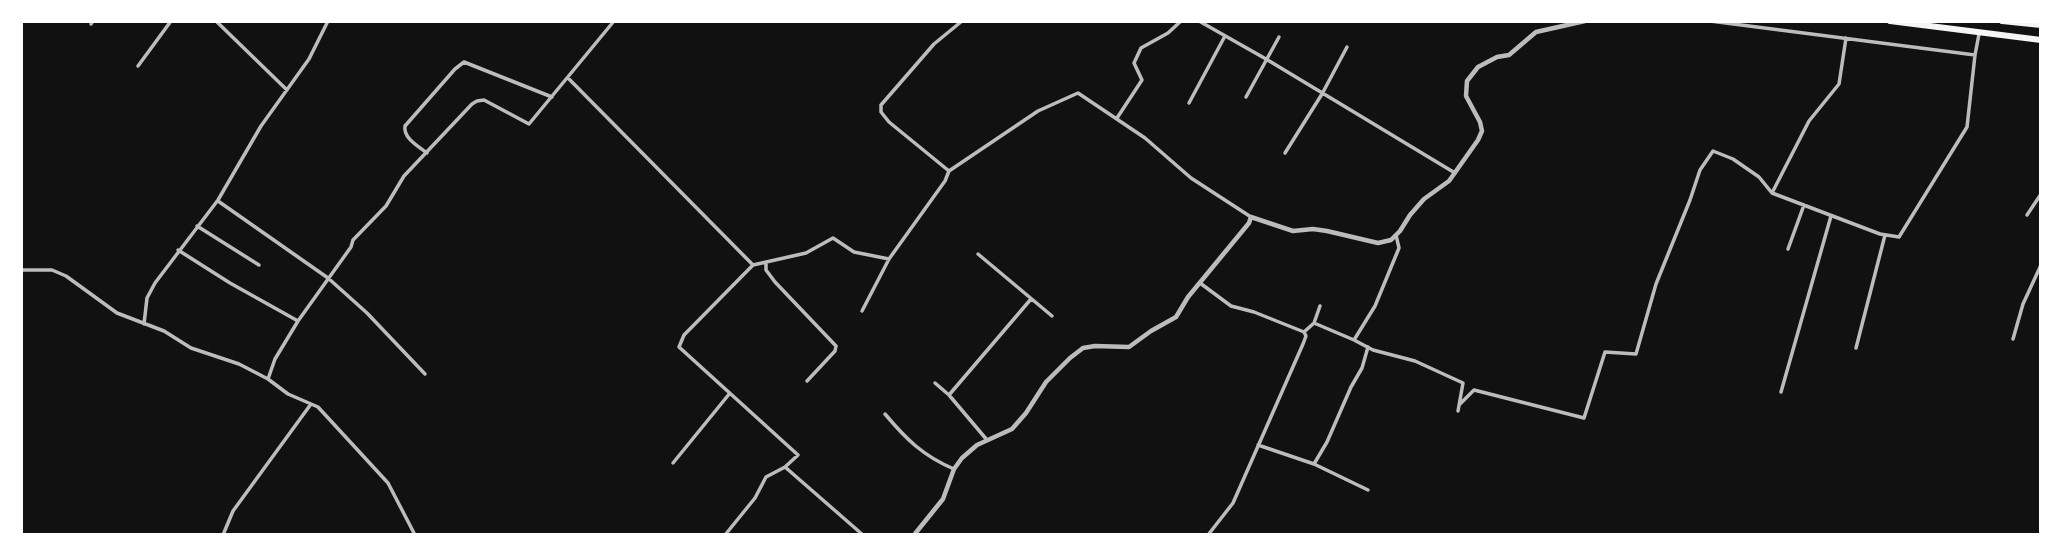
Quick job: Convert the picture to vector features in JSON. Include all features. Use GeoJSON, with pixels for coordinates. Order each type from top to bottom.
{"type":"FeatureCollection","features":[{"type":"Feature","properties":{"kind":"highway"},"geometry":{"type":"LineString","coordinates":[[1890,21],[2041,40]]}},
{"type":"Feature","properties":{"kind":"highway"},"geometry":{"type":"LineString","coordinates":[[2001,21],[2041,25]]}},
{"type":"Feature","properties":{"kind":"street"},"geometry":{"type":"LineString","coordinates":[[138,66],[170,21]]}},
{"type":"Feature","properties":{"kind":"street"},"geometry":{"type":"LineString","coordinates":[[216,21],[287,90]]}},
{"type":"Feature","properties":{"kind":"street"},"geometry":{"type":"LineString","coordinates":[[144,324],[147,298],[155,283],[218,200],[261,126],[309,59],[328,21]]}},
{"type":"Feature","properties":{"kind":"street"},"geometry":{"type":"LineString","coordinates":[[268,379],[275,359],[298,321],[351,247],[353,240],[386,206],[404,176],[472,104],[484,100],[529,124],[614,21]]}},
{"type":"Feature","properties":{"kind":"street"},"geometry":{"type":"LineString","coordinates":[[949,171],[889,122],[881,112],[881,105],[934,44],[962,21]]}},
{"type":"Feature","properties":{"kind":"street"},"geometry":{"type":"LineString","coordinates":[[1116,118],[1142,80],[1134,63],[1141,48],[1168,33],[1181,21]]}},
{"type":"Feature","properties":{"kind":"street"},"geometry":{"type":"LineString","coordinates":[[1199,21],[1455,173]]}},
{"type":"Feature","properties":{"kind":"street"},"geometry":{"type":"LineString","coordinates":[[862,311],[889,259],[945,181],[949,171],[1038,111],[1078,93],[1145,138],[1191,178],[1251,217],[1293,230],[1320,230],[1378,243],[1391,240],[1424,199],[1450,181],[1478,140],[1482,131],[1480,122],[1466,96],[1467,81],[1478,67],[1497,57],[1509,55],[1536,32],[1586,21]]}},
{"type":"Feature","properties":{"kind":"street"},"geometry":{"type":"LineString","coordinates":[[1710,21],[1975,55]]}},
{"type":"Feature","properties":{"kind":"street"},"geometry":{"type":"LineString","coordinates":[[1459,405],[1474,390],[1584,418],[1605,352],[1636,354],[1656,284],[1700,170],[1713,151],[1733,159],[1759,177],[1772,192],[1831,216],[1885,235],[1899,237],[1967,127],[1979,32]]}},
{"type":"Feature","properties":{"kind":"street"},"geometry":{"type":"LineString","coordinates":[[1189,103],[1225,36]]}},
{"type":"Feature","properties":{"kind":"street"},"geometry":{"type":"LineString","coordinates":[[1246,97],[1279,37]]}},
{"type":"Feature","properties":{"kind":"street"},"geometry":{"type":"LineString","coordinates":[[1772,192],[1810,121],[1839,84],[1846,38]]}},
{"type":"Feature","properties":{"kind":"street"},"geometry":{"type":"LineString","coordinates":[[1286,153],[1347,47]]}},
{"type":"Feature","properties":{"kind":"street"},"geometry":{"type":"LineString","coordinates":[[427,153],[406,135],[405,126],[464,62],[552,97]]}},
{"type":"Feature","properties":{"kind":"street"},"geometry":{"type":"LineString","coordinates":[[568,78],[753,265]]}},
{"type":"Feature","properties":{"kind":"street"},"geometry":{"type":"LineString","coordinates":[[2027,215],[2041,194]]}},
{"type":"Feature","properties":{"kind":"street"},"geometry":{"type":"LineString","coordinates":[[218,200],[328,278],[368,313],[425,374]]}},
{"type":"Feature","properties":{"kind":"street"},"geometry":{"type":"LineString","coordinates":[[1788,249],[1804,205]]}},
{"type":"Feature","properties":{"kind":"street"},"geometry":{"type":"LineString","coordinates":[[1781,392],[1831,216]]}},
{"type":"Feature","properties":{"kind":"street"},"geometry":{"type":"LineString","coordinates":[[914,535],[943,499],[954,469],[962,458],[976,445],[1012,429],[1046,382],[1083,348],[1129,347],[1176,317],[1188,297],[1249,223],[1251,217]]}},
{"type":"Feature","properties":{"kind":"street"},"geometry":{"type":"LineString","coordinates":[[197,226],[259,265]]}},
{"type":"Feature","properties":{"kind":"street"},"geometry":{"type":"LineString","coordinates":[[1354,340],[1375,306],[1399,248],[1396,235]]}},
{"type":"Feature","properties":{"kind":"street"},"geometry":{"type":"LineString","coordinates":[[1856,348],[1885,235]]}},
{"type":"Feature","properties":{"kind":"street"},"geometry":{"type":"LineString","coordinates":[[725,535],[755,498],[766,477],[785,467],[798,455],[679,347],[684,335],[753,265],[806,254],[833,238],[854,252],[889,259]]}},
{"type":"Feature","properties":{"kind":"street"},"geometry":{"type":"LineString","coordinates":[[178,250],[298,321]]}},
{"type":"Feature","properties":{"kind":"street"},"geometry":{"type":"LineString","coordinates":[[978,254],[1052,316]]}},
{"type":"Feature","properties":{"kind":"street"},"geometry":{"type":"LineString","coordinates":[[766,263],[766,270],[775,282],[836,346],[835,351],[807,381]]}},
{"type":"Feature","properties":{"kind":"street"},"geometry":{"type":"LineString","coordinates":[[2013,339],[2041,265]]}},
{"type":"Feature","properties":{"kind":"street"},"geometry":{"type":"LineString","coordinates":[[21,270],[52,270],[66,276],[117,313],[163,331],[191,348],[239,363],[326,414],[388,483],[415,535]]}},
{"type":"Feature","properties":{"kind":"street"},"geometry":{"type":"LineString","coordinates":[[1199,283],[1231,306],[1304,332]]}},
{"type":"Feature","properties":{"kind":"street"},"geometry":{"type":"LineString","coordinates":[[949,395],[1031,299]]}},
{"type":"Feature","properties":{"kind":"street"},"geometry":{"type":"LineString","coordinates":[[1304,332],[1314,323],[1320,306]]}},
{"type":"Feature","properties":{"kind":"street"},"geometry":{"type":"LineString","coordinates":[[1314,323],[1368,347],[1415,361],[1463,383],[1458,411]]}},
{"type":"Feature","properties":{"kind":"street"},"geometry":{"type":"LineString","coordinates":[[1208,535],[1233,503],[1303,344],[1306,336],[1304,332]]}},
{"type":"Feature","properties":{"kind":"street"},"geometry":{"type":"LineString","coordinates":[[1314,464],[1362,368],[1368,347]]}},
{"type":"Feature","properties":{"kind":"street"},"geometry":{"type":"LineString","coordinates":[[935,383],[949,395],[987,440]]}},
{"type":"Feature","properties":{"kind":"street"},"geometry":{"type":"LineString","coordinates":[[673,463],[730,393]]}},
{"type":"Feature","properties":{"kind":"street"},"geometry":{"type":"LineString","coordinates":[[223,535],[233,511],[311,404]]}},
{"type":"Feature","properties":{"kind":"street"},"geometry":{"type":"LineString","coordinates":[[885,414],[903,436],[934,461],[954,469]]}},
{"type":"Feature","properties":{"kind":"street"},"geometry":{"type":"LineString","coordinates":[[1258,445],[1314,464],[1367,490]]}},
{"type":"Feature","properties":{"kind":"street"},"geometry":{"type":"LineString","coordinates":[[785,467],[863,535]]}}]}
